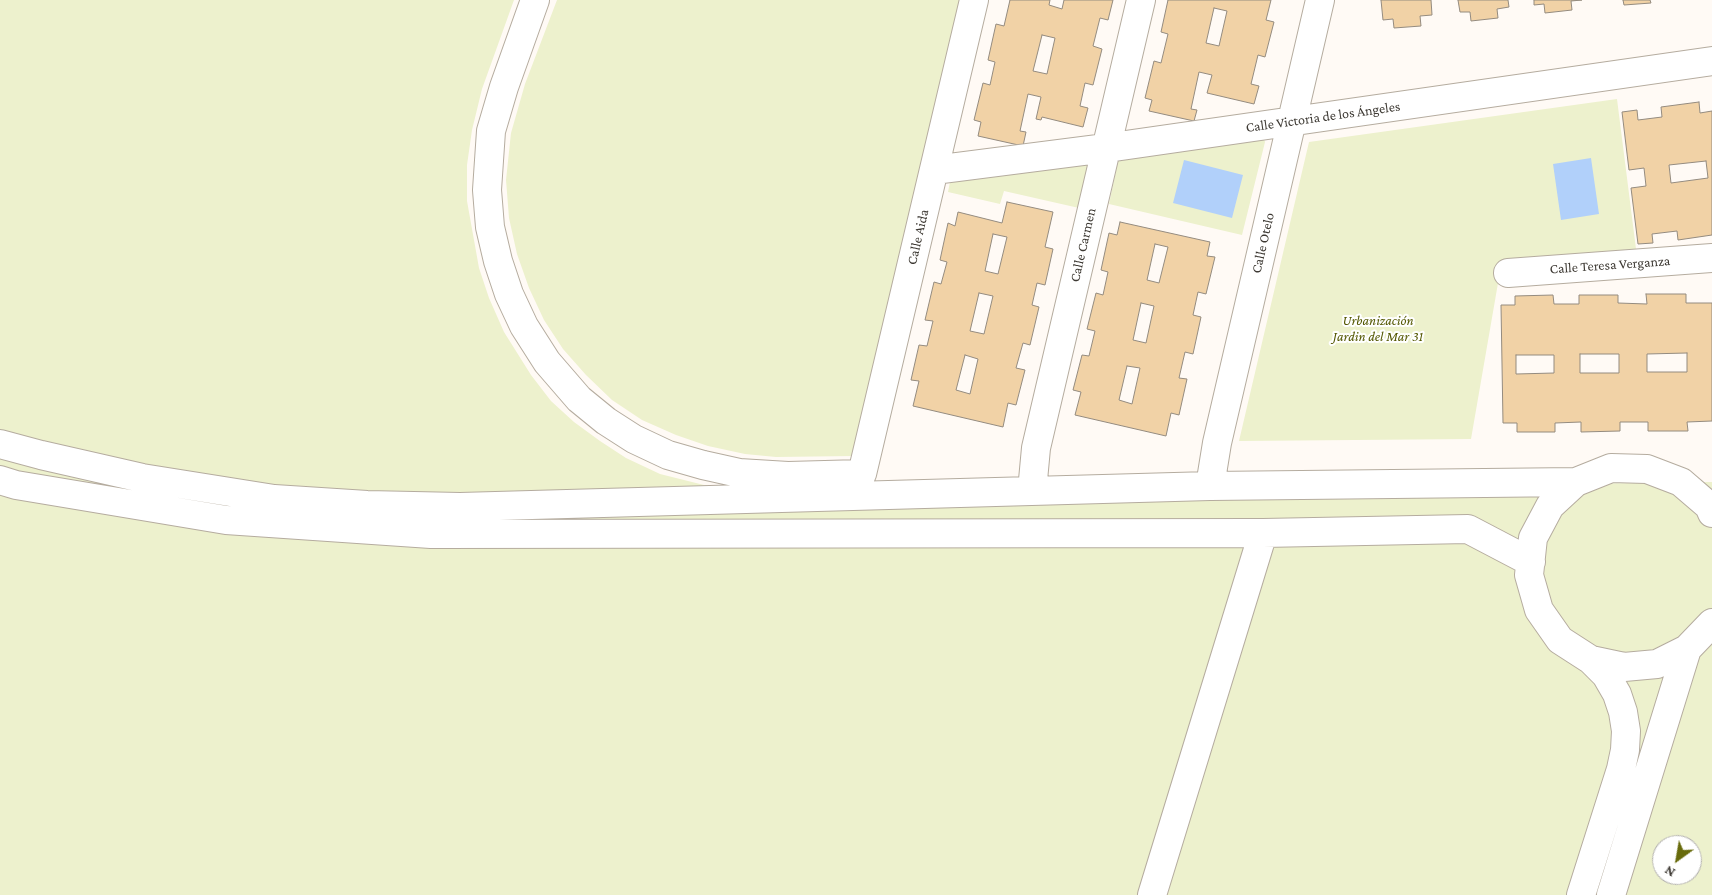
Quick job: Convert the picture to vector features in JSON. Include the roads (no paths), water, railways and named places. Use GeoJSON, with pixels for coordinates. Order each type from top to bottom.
{"type":"FeatureCollection","features":[{"type":"Feature","properties":{"kind":"street","name":"Calle Aida"},"geometry":{"type":"LineString","coordinates":[[535,0],[504,87],[491,131],[486,190],[490,227],[498,261],[506,286],[524,326],[547,362],[579,399],[606,421],[634,439],[668,455],[703,465],[739,473],[788,476],[862,474],[974,0]]}},
{"type":"Feature","properties":{"kind":"street","name":"Calle Carmen"},"geometry":{"type":"LineString","coordinates":[[1032,491],[1036,448],[1141,0]]}},
{"type":"Feature","properties":{"kind":"street","name":"Calle Otelo"},"geometry":{"type":"LineString","coordinates":[[1210,486],[1220,426],[1320,0]]}},
{"type":"Feature","properties":{"kind":"street","name":"Calle Victoria de los Ángeles"},"geometry":{"type":"LineString","coordinates":[[934,170],[1106,148],[1712,61]]}},
{"type":"Feature","properties":{"kind":"street","name":"Calle Teresa Verganza"},"geometry":{"type":"LineString","coordinates":[[1508,273],[1712,258]]}},
{"type":"Feature","properties":{"kind":"street"},"geometry":{"type":"LineString","coordinates":[[0,444],[142,478],[274,499],[367,505],[460,507],[1210,486],[1576,482]]}},
{"type":"Feature","properties":{"kind":"street"},"geometry":{"type":"LineString","coordinates":[[1581,895],[1621,769],[1626,731],[1623,712],[1617,694],[1606,675],[1591,660],[1560,640],[1539,610],[1529,575],[1533,538],[1550,506],[1576,482],[1611,468],[1647,469],[1681,482],[1707,499]]}},
{"type":"Feature","properties":{"kind":"street"},"geometry":{"type":"LineString","coordinates":[[0,480],[16,485],[226,520],[431,534],[1263,533],[1468,529],[1530,562]]}},
{"type":"Feature","properties":{"kind":"street"},"geometry":{"type":"LineString","coordinates":[[1152,895],[1263,533]]}},
{"type":"Feature","properties":{"kind":"street"},"geometry":{"type":"LineString","coordinates":[[1591,660],[1624,667],[1657,664],[1687,649],[1712,623]]}},
{"type":"Feature","properties":{"kind":"street"},"geometry":{"type":"LineString","coordinates":[[1611,895],[1687,649]]}},
{"type":"Feature","properties":{"kind":"water"},"geometry":{"type":"Polygon","coordinates":[[[1591,158],[1599,214],[1561,220],[1553,164],[1591,158]]]}},
{"type":"Feature","properties":{"kind":"water"},"geometry":{"type":"Polygon","coordinates":[[[1184,160],[1243,175],[1232,218],[1173,203],[1184,160]]]}},
{"type":"Feature","properties":{"kind":"park label","name":"Urbanización Jardin del Mar 31"},"geometry":{"type":"Point","coordinates":[1378,330]}}]}
